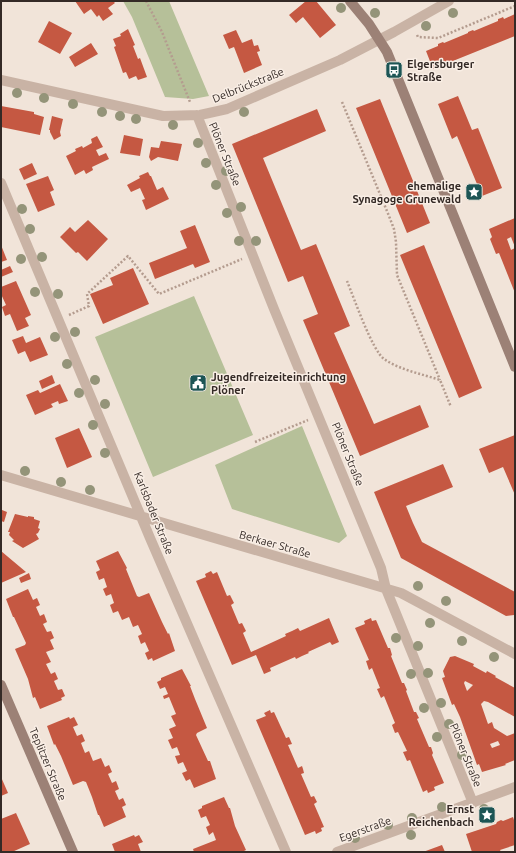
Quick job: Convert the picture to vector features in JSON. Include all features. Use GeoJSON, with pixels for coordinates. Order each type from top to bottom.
{"type":"FeatureCollection","features":[{"type":"Feature","properties":{"kind":"street"},"geometry":{"type":"LineString","coordinates":[[350,1],[380,40],[394,70],[515,367]]}},
{"type":"Feature","properties":{"kind":"street"},"geometry":{"type":"LineString","coordinates":[[380,40],[449,1]]}},
{"type":"Feature","properties":{"kind":"street","name":"Delbrückstraße"},"geometry":{"type":"LineString","coordinates":[[1,80],[163,116],[197,115],[227,109],[340,60],[380,40]]}},
{"type":"Feature","properties":{"kind":"street","name":"Plöner Straße"},"geometry":{"type":"LineString","coordinates":[[197,115],[274,309],[381,568],[386,588],[473,803]]}},
{"type":"Feature","properties":{"kind":"street","name":"Karlsbader Straße"},"geometry":{"type":"LineString","coordinates":[[1,183],[286,852]]}},
{"type":"Feature","properties":{"kind":"street","name":"Berkaer Straße"},"geometry":{"type":"LineString","coordinates":[[1,475],[401,593],[515,654]]}},
{"type":"Feature","properties":{"kind":"street","name":"Berkaer Straße"},"geometry":{"type":"LineString","coordinates":[[1,478],[19,481]]}},
{"type":"Feature","properties":{"kind":"street","name":"Teplitzer Straße"},"geometry":{"type":"LineString","coordinates":[[1,685],[73,852]]}},
{"type":"Feature","properties":{"kind":"street","name":"Egerstraße"},"geometry":{"type":"LineString","coordinates":[[337,852],[515,788]]}},
{"type":"Feature","properties":{"kind":"path"},"geometry":{"type":"LineString","coordinates":[[146,1],[160,28],[190,102]]}},
{"type":"Feature","properties":{"kind":"path"},"geometry":{"type":"LineString","coordinates":[[417,35],[418,37],[438,38],[515,6]]}},
{"type":"Feature","properties":{"kind":"path"},"geometry":{"type":"LineString","coordinates":[[498,13],[500,18]]}},
{"type":"Feature","properties":{"kind":"path"},"geometry":{"type":"LineString","coordinates":[[468,26],[470,31]]}},
{"type":"Feature","properties":{"kind":"path"},"geometry":{"type":"LineString","coordinates":[[438,38],[440,43]]}},
{"type":"Feature","properties":{"kind":"path"},"geometry":{"type":"LineString","coordinates":[[342,102],[394,229],[397,275],[451,407]]}},
{"type":"Feature","properties":{"kind":"path"},"geometry":{"type":"LineString","coordinates":[[69,315],[89,306],[87,294],[128,256],[159,294],[243,258]]}},
{"type":"Feature","properties":{"kind":"path"},"geometry":{"type":"LineString","coordinates":[[347,281],[374,346],[383,358],[396,366],[440,380]]}},
{"type":"Feature","properties":{"kind":"path"},"geometry":{"type":"LineString","coordinates":[[255,442],[310,419]]}},
{"type":"Feature","properties":{"kind":"green space"},"geometry":{"type":"Polygon","coordinates":[[[123,1],[169,1],[209,96],[193,99],[165,97],[132,17],[123,1]]]}},
{"type":"Feature","properties":{"kind":"green space"},"geometry":{"type":"Polygon","coordinates":[[[194,296],[253,435],[153,477],[95,337],[194,296]]]}},
{"type":"Feature","properties":{"kind":"green space"},"geometry":{"type":"Polygon","coordinates":[[[302,426],[347,536],[339,543],[232,509],[215,465],[302,426]]]}},
{"type":"Feature","properties":{"kind":"building"},"geometry":{"type":"Polygon","coordinates":[[[75,1],[113,1],[115,3],[108,8],[113,14],[103,21],[99,15],[97,17],[91,9],[84,14],[75,1]]]}},
{"type":"Feature","properties":{"kind":"building"},"geometry":{"type":"Polygon","coordinates":[[[306,1],[316,1],[336,25],[320,38],[303,17],[296,23],[289,15],[306,1]]]}},
{"type":"Feature","properties":{"kind":"building"},"geometry":{"type":"Polygon","coordinates":[[[515,14],[515,36],[433,69],[426,51],[438,46],[438,44],[444,43],[498,21],[498,19],[503,17],[504,19],[515,14]]]}},
{"type":"Feature","properties":{"kind":"building"},"geometry":{"type":"Polygon","coordinates":[[[49,21],[72,33],[60,54],[38,42],[49,21]]]}},
{"type":"Feature","properties":{"kind":"building"},"geometry":{"type":"Polygon","coordinates":[[[128,29],[135,45],[133,46],[138,59],[140,58],[147,77],[138,80],[136,76],[129,79],[126,72],[123,73],[114,47],[116,46],[113,39],[121,36],[120,34],[128,29]]]}},
{"type":"Feature","properties":{"kind":"building"},"geometry":{"type":"Polygon","coordinates":[[[236,30],[242,43],[252,39],[254,46],[258,45],[260,51],[257,52],[262,65],[244,73],[234,47],[229,49],[223,35],[236,30]]]}},
{"type":"Feature","properties":{"kind":"building"},"geometry":{"type":"Polygon","coordinates":[[[91,43],[98,54],[75,67],[69,57],[91,43]]]}},
{"type":"Feature","properties":{"kind":"building"},"geometry":{"type":"Polygon","coordinates":[[[458,96],[472,130],[478,128],[502,188],[482,196],[457,136],[452,139],[438,104],[458,96]]]}},
{"type":"Feature","properties":{"kind":"building"},"geometry":{"type":"Polygon","coordinates":[[[380,99],[430,223],[407,233],[356,108],[380,99]]]}},
{"type":"Feature","properties":{"kind":"building"},"geometry":{"type":"Polygon","coordinates":[[[1,106],[34,112],[34,114],[44,117],[40,135],[1,127],[1,106]]]}},
{"type":"Feature","properties":{"kind":"building"},"geometry":{"type":"Polygon","coordinates":[[[317,109],[326,131],[263,158],[301,250],[316,244],[350,326],[334,333],[374,424],[420,405],[429,427],[360,456],[303,320],[318,314],[303,276],[288,282],[232,144],[317,109]]]}},
{"type":"Feature","properties":{"kind":"building"},"geometry":{"type":"Polygon","coordinates":[[[52,116],[63,119],[60,132],[61,136],[54,140],[49,130],[52,116]]]}},
{"type":"Feature","properties":{"kind":"building"},"geometry":{"type":"Polygon","coordinates":[[[124,135],[143,139],[140,156],[120,153],[124,135]]]}},
{"type":"Feature","properties":{"kind":"building"},"geometry":{"type":"Polygon","coordinates":[[[97,136],[103,147],[96,150],[99,156],[106,153],[109,159],[92,167],[93,170],[86,174],[84,170],[75,175],[66,156],[76,151],[75,149],[82,146],[83,148],[92,143],[91,139],[97,136]]]}},
{"type":"Feature","properties":{"kind":"building"},"geometry":{"type":"Polygon","coordinates":[[[161,141],[182,144],[178,161],[158,157],[151,161],[149,157],[151,147],[159,148],[161,141]]]}},
{"type":"Feature","properties":{"kind":"building"},"geometry":{"type":"Polygon","coordinates":[[[32,163],[37,174],[24,180],[19,169],[32,163]]]}},
{"type":"Feature","properties":{"kind":"building"},"geometry":{"type":"Polygon","coordinates":[[[148,172],[157,190],[163,187],[169,199],[146,210],[142,200],[145,199],[140,188],[131,192],[127,185],[140,178],[139,176],[148,172]]]}},
{"type":"Feature","properties":{"kind":"building"},"geometry":{"type":"Polygon","coordinates":[[[48,176],[54,190],[50,192],[55,205],[38,212],[26,184],[48,176]]]}},
{"type":"Feature","properties":{"kind":"building"},"geometry":{"type":"Polygon","coordinates":[[[515,218],[515,247],[511,237],[507,239],[511,250],[515,248],[515,293],[499,253],[496,254],[490,239],[492,237],[489,229],[515,218]]]}},
{"type":"Feature","properties":{"kind":"building"},"geometry":{"type":"Polygon","coordinates":[[[88,220],[108,239],[87,261],[78,252],[76,253],[60,237],[70,227],[75,232],[88,220]]]}},
{"type":"Feature","properties":{"kind":"building"},"geometry":{"type":"Polygon","coordinates":[[[195,225],[210,262],[195,268],[193,264],[155,279],[149,263],[187,248],[180,231],[195,225]]]}},
{"type":"Feature","properties":{"kind":"building"},"geometry":{"type":"Polygon","coordinates":[[[1,245],[7,260],[1,262],[1,245]]]}},
{"type":"Feature","properties":{"kind":"building"},"geometry":{"type":"Polygon","coordinates":[[[424,245],[482,388],[459,398],[400,255],[424,245]]]}},
{"type":"Feature","properties":{"kind":"building"},"geometry":{"type":"Polygon","coordinates":[[[10,266],[13,272],[1,277],[1,270],[10,266]]]}},
{"type":"Feature","properties":{"kind":"building"},"geometry":{"type":"Polygon","coordinates":[[[133,268],[149,304],[103,324],[90,294],[113,285],[110,278],[133,268]]]}},
{"type":"Feature","properties":{"kind":"building"},"geometry":{"type":"Polygon","coordinates":[[[16,281],[31,315],[25,318],[29,326],[17,331],[10,314],[5,316],[2,307],[6,305],[1,294],[1,287],[16,281]]]}},
{"type":"Feature","properties":{"kind":"building"},"geometry":{"type":"Polygon","coordinates":[[[23,336],[26,343],[40,337],[48,355],[30,362],[25,351],[18,354],[12,340],[23,336]]]}},
{"type":"Feature","properties":{"kind":"building"},"geometry":{"type":"Polygon","coordinates":[[[52,375],[55,383],[42,389],[39,381],[52,375]]]}},
{"type":"Feature","properties":{"kind":"building"},"geometry":{"type":"Polygon","coordinates":[[[60,384],[68,401],[59,404],[58,401],[51,404],[53,407],[35,415],[26,395],[38,390],[40,393],[60,384]]]}},
{"type":"Feature","properties":{"kind":"building"},"geometry":{"type":"Polygon","coordinates":[[[79,428],[92,457],[67,468],[55,438],[79,428]]]}},
{"type":"Feature","properties":{"kind":"building"},"geometry":{"type":"Polygon","coordinates":[[[515,435],[515,495],[503,467],[489,473],[479,449],[515,435]]]}},
{"type":"Feature","properties":{"kind":"building"},"geometry":{"type":"Polygon","coordinates":[[[443,464],[453,487],[406,506],[413,523],[422,542],[515,592],[514,615],[506,616],[401,558],[374,492],[443,464]]]}},
{"type":"Feature","properties":{"kind":"building"},"geometry":{"type":"Polygon","coordinates":[[[2,510],[7,512],[4,522],[1,521],[2,510]]]}},
{"type":"Feature","properties":{"kind":"building"},"geometry":{"type":"Polygon","coordinates":[[[15,514],[34,517],[34,519],[40,521],[38,528],[40,529],[36,534],[39,539],[23,548],[12,541],[14,540],[9,535],[10,532],[8,532],[15,514]]]}},
{"type":"Feature","properties":{"kind":"building"},"geometry":{"type":"Polygon","coordinates":[[[1,551],[26,572],[1,583],[1,551]]]}},
{"type":"Feature","properties":{"kind":"building"},"geometry":{"type":"Polygon","coordinates":[[[118,551],[127,568],[126,569],[137,596],[139,597],[149,593],[168,634],[169,633],[175,651],[153,661],[152,658],[148,660],[145,653],[149,651],[145,642],[141,644],[138,636],[142,634],[138,625],[133,627],[129,617],[122,620],[118,611],[113,613],[110,605],[114,603],[111,594],[106,596],[103,589],[107,587],[104,578],[99,580],[96,572],[100,570],[96,561],[118,551]]]}},
{"type":"Feature","properties":{"kind":"building"},"geometry":{"type":"Polygon","coordinates":[[[211,571],[213,574],[217,572],[227,596],[230,595],[234,603],[231,605],[239,624],[242,623],[246,631],[243,633],[251,652],[286,636],[285,634],[298,628],[300,631],[329,618],[339,642],[332,645],[330,642],[296,659],[295,657],[270,668],[271,671],[264,674],[256,655],[232,665],[196,581],[206,577],[205,574],[211,571]]]}},
{"type":"Feature","properties":{"kind":"building"},"geometry":{"type":"Polygon","coordinates":[[[29,573],[31,579],[21,583],[19,578],[29,573]]]}},
{"type":"Feature","properties":{"kind":"building"},"geometry":{"type":"Polygon","coordinates":[[[28,589],[33,600],[37,598],[40,605],[36,607],[40,616],[44,614],[47,622],[43,624],[47,632],[51,631],[54,638],[50,640],[54,649],[46,652],[51,662],[46,664],[51,674],[55,672],[58,679],[54,681],[58,690],[62,689],[65,696],[61,698],[62,700],[40,709],[35,697],[33,698],[28,679],[15,649],[25,645],[26,643],[6,599],[28,589]]]}},
{"type":"Feature","properties":{"kind":"building"},"geometry":{"type":"Polygon","coordinates":[[[371,618],[372,621],[376,620],[388,648],[390,648],[391,656],[402,683],[404,683],[407,690],[406,691],[414,712],[416,712],[419,718],[417,719],[429,747],[431,747],[433,753],[432,755],[444,783],[434,787],[435,790],[428,793],[427,790],[423,792],[410,760],[407,761],[403,752],[407,751],[398,732],[395,733],[392,725],[395,723],[384,696],[381,698],[377,689],[380,688],[372,668],[369,670],[366,661],[369,660],[355,628],[365,624],[364,621],[371,618]]]}},
{"type":"Feature","properties":{"kind":"building"},"geometry":{"type":"Polygon","coordinates":[[[455,656],[474,664],[473,666],[486,673],[487,671],[515,688],[515,717],[488,702],[484,701],[481,704],[488,724],[492,722],[494,728],[507,736],[515,733],[515,760],[505,764],[506,765],[482,772],[479,764],[477,765],[460,717],[454,704],[452,705],[442,678],[445,677],[443,671],[450,657],[455,656]],[[465,681],[464,683],[467,691],[473,685],[465,681]],[[498,741],[490,744],[492,748],[500,745],[498,741]]]}},
{"type":"Feature","properties":{"kind":"building"},"geometry":{"type":"Polygon","coordinates":[[[182,669],[191,686],[207,728],[196,735],[208,761],[210,761],[216,779],[194,788],[190,779],[186,781],[182,773],[187,771],[183,762],[178,764],[175,756],[180,755],[177,747],[172,749],[168,740],[173,738],[169,729],[176,726],[171,716],[176,714],[169,697],[164,699],[163,696],[168,694],[165,687],[160,689],[157,682],[161,680],[161,678],[182,669]]]}},
{"type":"Feature","properties":{"kind":"building"},"geometry":{"type":"Polygon","coordinates":[[[270,710],[271,713],[274,712],[286,738],[289,737],[292,744],[288,745],[298,768],[302,766],[304,773],[301,774],[311,797],[314,796],[317,802],[314,804],[324,827],[321,828],[322,831],[316,834],[315,831],[305,835],[256,720],[266,716],[264,713],[270,710]]]}},
{"type":"Feature","properties":{"kind":"building"},"geometry":{"type":"Polygon","coordinates":[[[69,717],[70,719],[74,717],[78,725],[73,727],[77,736],[82,734],[85,741],[81,743],[85,753],[89,751],[93,761],[101,758],[105,767],[109,765],[112,772],[108,774],[112,783],[116,781],[119,789],[115,791],[119,800],[123,798],[126,805],[122,807],[126,817],[104,827],[86,782],[83,781],[73,785],[61,756],[55,744],[54,745],[47,726],[69,717]]]}},
{"type":"Feature","properties":{"kind":"building"},"geometry":{"type":"Polygon","coordinates":[[[1,777],[8,793],[1,796],[1,777]]]}},
{"type":"Feature","properties":{"kind":"building"},"geometry":{"type":"Polygon","coordinates":[[[224,797],[230,808],[235,826],[246,850],[242,852],[194,852],[193,849],[216,840],[213,832],[209,835],[206,827],[210,825],[206,816],[201,818],[198,810],[202,808],[202,806],[224,797]]]}},
{"type":"Feature","properties":{"kind":"building"},"geometry":{"type":"Polygon","coordinates":[[[16,813],[30,844],[12,852],[1,852],[1,819],[16,813]]]}},
{"type":"Feature","properties":{"kind":"building"},"geometry":{"type":"Polygon","coordinates":[[[513,817],[515,823],[515,845],[500,850],[501,852],[472,852],[466,834],[496,824],[501,820],[503,821],[513,817]]]}},
{"type":"Feature","properties":{"kind":"building"},"geometry":{"type":"Polygon","coordinates":[[[134,835],[135,837],[139,835],[143,842],[138,844],[141,852],[115,852],[112,844],[134,835]]]}},
{"type":"Feature","properties":{"kind":"building"},"geometry":{"type":"Polygon","coordinates":[[[442,845],[445,852],[423,852],[442,845]]]}},
{"type":"Feature","properties":{"kind":"place","name":"Elgersburger Straße"},"geometry":{"type":"Point","coordinates":[394,70]}},
{"type":"Feature","properties":{"kind":"place","name":"ehemalige Synagoge Grunewald"},"geometry":{"type":"Point","coordinates":[474,192]}},
{"type":"Feature","properties":{"kind":"place","name":"Jugendfreizeiteinrichtung Plöner"},"geometry":{"type":"Point","coordinates":[198,383]}},
{"type":"Feature","properties":{"kind":"place","name":"Ernst Reichenbach"},"geometry":{"type":"Point","coordinates":[487,815]}}]}
